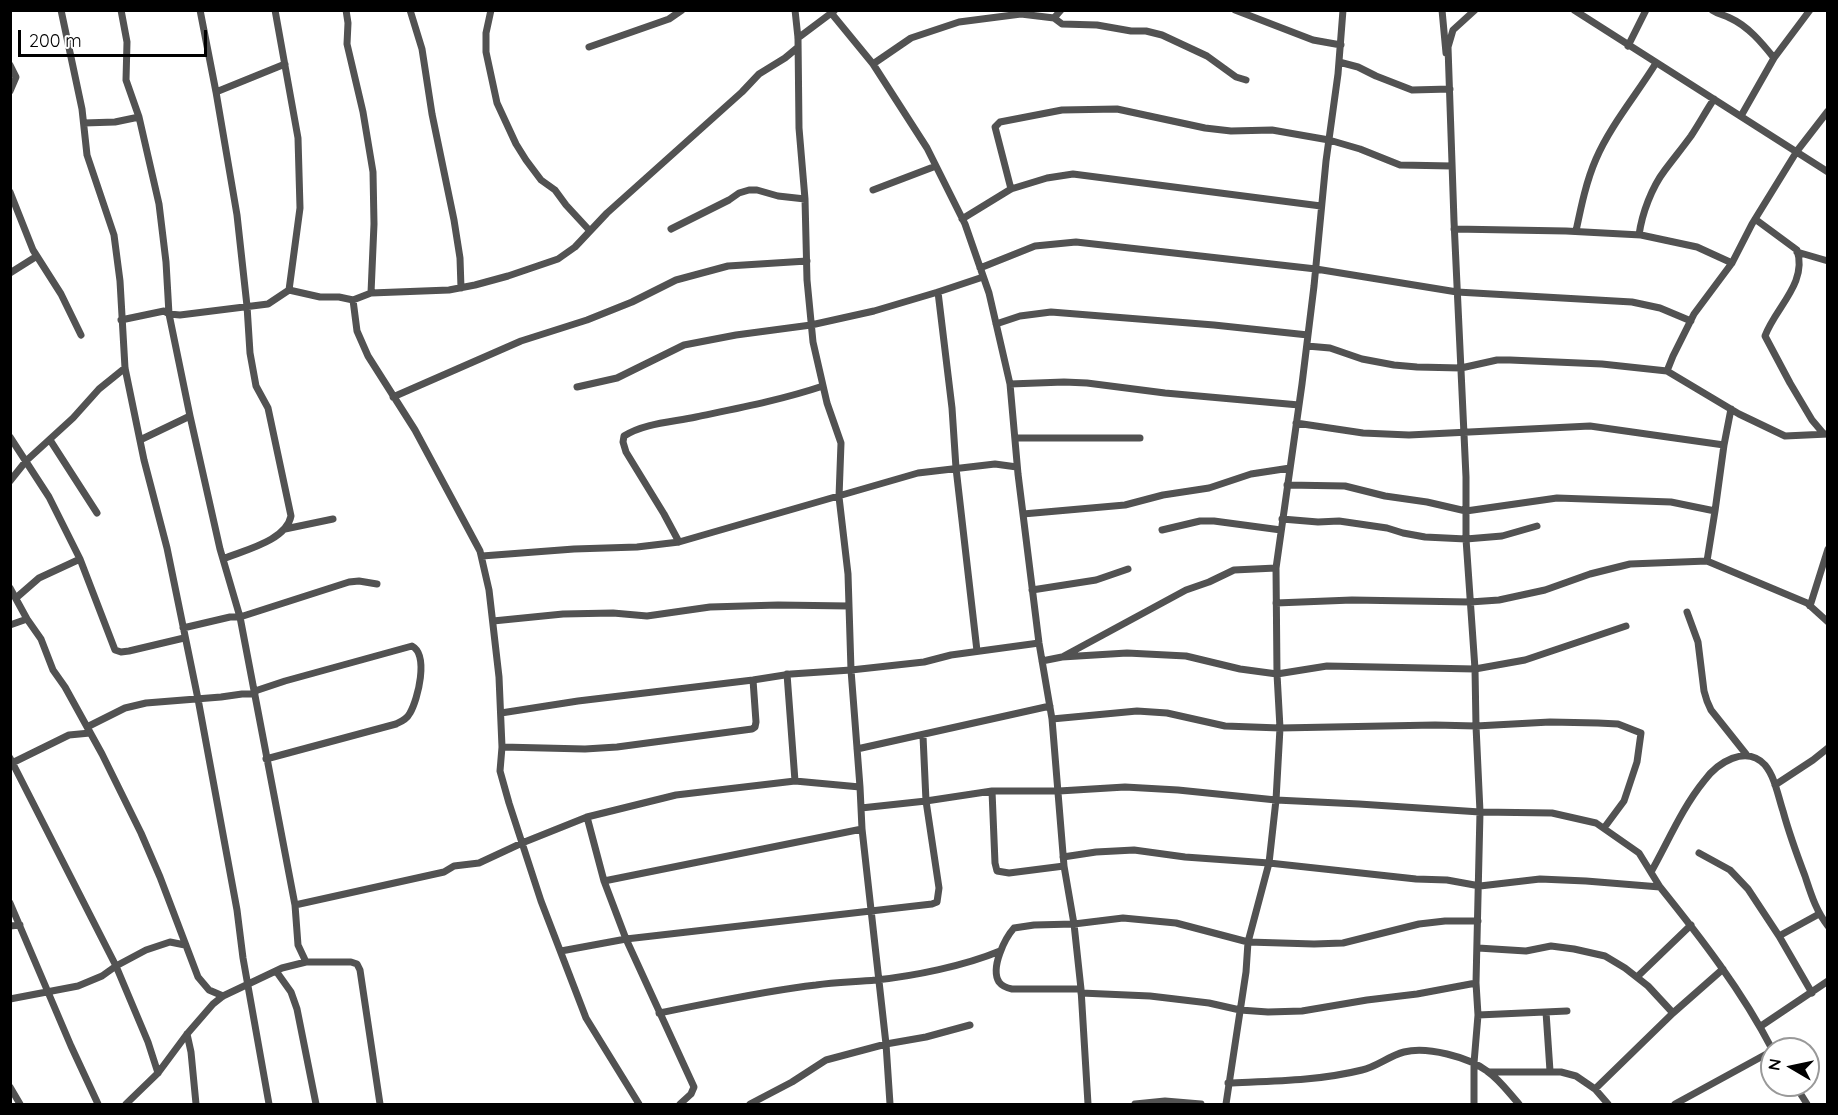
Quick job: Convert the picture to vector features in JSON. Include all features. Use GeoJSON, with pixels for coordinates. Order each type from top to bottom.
{"type":"FeatureCollection","features":[{"type":"Feature","properties":{"kind":"street"},"geometry":{"type":"LineString","coordinates":[[61,10],[82,109],[87,155],[114,235],[120,281],[125,368],[167,548],[198,699],[237,909],[243,958],[269,1104]]}},
{"type":"Feature","properties":{"kind":"street"},"geometry":{"type":"LineString","coordinates":[[121,10],[127,42],[126,80],[140,117],[159,204],[169,314],[223,559],[240,617],[295,905],[298,945],[306,962]]}},
{"type":"Feature","properties":{"kind":"street"},"geometry":{"type":"LineString","coordinates":[[200,10],[237,215],[250,353],[256,386],[268,408],[290,508],[289,524],[276,537],[223,559]]}},
{"type":"Feature","properties":{"kind":"street"},"geometry":{"type":"LineString","coordinates":[[275,10],[298,138],[300,208],[289,290]]}},
{"type":"Feature","properties":{"kind":"street"},"geometry":{"type":"LineString","coordinates":[[346,10],[348,23],[346,44],[363,112],[373,172],[374,224],[371,293]]}},
{"type":"Feature","properties":{"kind":"street"},"geometry":{"type":"LineString","coordinates":[[410,10],[422,49],[432,114],[454,220],[460,258],[461,288]]}},
{"type":"Feature","properties":{"kind":"street"},"geometry":{"type":"LineString","coordinates":[[491,10],[486,33],[486,52],[497,103],[526,160],[541,180],[555,190],[590,231]]}},
{"type":"Feature","properties":{"kind":"street"},"geometry":{"type":"LineString","coordinates":[[589,47],[669,19],[682,10]]}},
{"type":"Feature","properties":{"kind":"street"},"geometry":{"type":"LineString","coordinates":[[795,10],[798,38],[799,128],[811,325],[823,386],[841,444],[839,497],[848,574],[851,670],[862,829],[886,1044],[890,1104]]}},
{"type":"Feature","properties":{"kind":"street"},"geometry":{"type":"LineString","coordinates":[[1054,18],[1061,10]]}},
{"type":"Feature","properties":{"kind":"street"},"geometry":{"type":"LineString","coordinates":[[1235,10],[1313,40],[1341,45]]}},
{"type":"Feature","properties":{"kind":"street"},"geometry":{"type":"LineString","coordinates":[[1226,1104],[1248,942],[1269,863],[1276,800],[1280,728],[1276,568],[1307,346],[1343,10]]}},
{"type":"Feature","properties":{"kind":"street"},"geometry":{"type":"LineString","coordinates":[[1442,10],[1445,51],[1449,60]]}},
{"type":"Feature","properties":{"kind":"street"},"geometry":{"type":"LineString","coordinates":[[1474,1104],[1474,1063],[1478,1015],[1476,983],[1480,812],[1476,669],[1466,539],[1464,431],[1448,47],[1453,30],[1475,10]]}},
{"type":"Feature","properties":{"kind":"street"},"geometry":{"type":"LineString","coordinates":[[1574,10],[1827,172]]}},
{"type":"Feature","properties":{"kind":"street"},"geometry":{"type":"LineString","coordinates":[[1628,45],[1646,10]]}},
{"type":"Feature","properties":{"kind":"street"},"geometry":{"type":"LineString","coordinates":[[1712,10],[1730,18],[1750,32],[1774,58]]}},
{"type":"Feature","properties":{"kind":"street"},"geometry":{"type":"LineString","coordinates":[[1741,116],[1774,58],[1810,10]]}},
{"type":"Feature","properties":{"kind":"street"},"geometry":{"type":"LineString","coordinates":[[798,38],[833,12],[873,64],[927,148],[962,219],[983,277],[996,324],[1010,384],[1017,467],[1032,590],[1052,719],[1063,857],[1074,924],[1081,991],[1088,1104]]}},
{"type":"Feature","properties":{"kind":"street"},"geometry":{"type":"LineString","coordinates":[[873,64],[911,38],[959,22],[1021,14],[1054,18],[1062,24],[1097,25],[1162,35],[1207,56],[1236,77],[1246,80]]}},
{"type":"Feature","properties":{"kind":"street"},"geometry":{"type":"LineString","coordinates":[[121,320],[164,311],[169,314],[190,314],[268,304],[289,290],[320,297],[353,300],[371,293],[449,290],[508,276],[558,259],[575,247],[607,213],[742,92],[759,74],[797,48]]}},
{"type":"Feature","properties":{"kind":"street"},"geometry":{"type":"LineString","coordinates":[[1339,62],[1358,67],[1412,90],[1450,89]]}},
{"type":"Feature","properties":{"kind":"street"},"geometry":{"type":"LineString","coordinates":[[1576,231],[1584,194],[1597,157],[1656,63]]}},
{"type":"Feature","properties":{"kind":"street"},"geometry":{"type":"LineString","coordinates":[[216,92],[285,64]]}},
{"type":"Feature","properties":{"kind":"street"},"geometry":{"type":"LineString","coordinates":[[10,65],[16,77],[10,92]]}},
{"type":"Feature","properties":{"kind":"street"},"geometry":{"type":"LineString","coordinates":[[1640,235],[1646,209],[1658,182],[1714,99]]}},
{"type":"Feature","properties":{"kind":"street"},"geometry":{"type":"LineString","coordinates":[[1011,189],[995,131],[997,124],[1062,110],[1117,109],[1205,128],[1232,131],[1272,130],[1329,140],[1360,149],[1400,165],[1452,166]]}},
{"type":"Feature","properties":{"kind":"street"},"geometry":{"type":"LineString","coordinates":[[1667,371],[1690,321],[1732,263],[1755,219],[1797,151],[1827,111]]}},
{"type":"Feature","properties":{"kind":"street"},"geometry":{"type":"LineString","coordinates":[[84,123],[115,122],[140,117]]}},
{"type":"Feature","properties":{"kind":"street"},"geometry":{"type":"LineString","coordinates":[[873,190],[936,166]]}},
{"type":"Feature","properties":{"kind":"street"},"geometry":{"type":"LineString","coordinates":[[962,219],[1011,189],[1047,178],[1073,174],[1321,206]]}},
{"type":"Feature","properties":{"kind":"street"},"geometry":{"type":"LineString","coordinates":[[671,229],[749,190],[805,199]]}},
{"type":"Feature","properties":{"kind":"street"},"geometry":{"type":"LineString","coordinates":[[10,192],[33,250],[61,294],[81,335]]}},
{"type":"Feature","properties":{"kind":"street"},"geometry":{"type":"LineString","coordinates":[[1755,219],[1797,252],[1827,261]]}},
{"type":"Feature","properties":{"kind":"street"},"geometry":{"type":"LineString","coordinates":[[1454,229],[1576,231],[1640,235],[1697,247],[1732,263]]}},
{"type":"Feature","properties":{"kind":"street"},"geometry":{"type":"LineString","coordinates":[[980,268],[1035,246],[1076,242],[1316,269],[1457,292],[1632,302],[1660,308],[1690,321]]}},
{"type":"Feature","properties":{"kind":"street"},"geometry":{"type":"LineString","coordinates":[[1797,252],[1798,272],[1794,284],[1765,336],[1812,420],[1825,433]]}},
{"type":"Feature","properties":{"kind":"street"},"geometry":{"type":"LineString","coordinates":[[10,273],[37,256]]}},
{"type":"Feature","properties":{"kind":"street"},"geometry":{"type":"LineString","coordinates":[[393,397],[521,341],[596,317],[676,280],[728,266],[807,261]]}},
{"type":"Feature","properties":{"kind":"street"},"geometry":{"type":"LineString","coordinates":[[577,387],[617,378],[684,345],[811,325],[874,311],[983,277]]}},
{"type":"Feature","properties":{"kind":"street"},"geometry":{"type":"LineString","coordinates":[[938,292],[977,651]]}},
{"type":"Feature","properties":{"kind":"street"},"geometry":{"type":"LineString","coordinates":[[353,300],[357,331],[368,356],[415,430],[482,556],[493,621],[499,677],[502,747],[500,771],[541,901],[586,1018],[639,1104]]}},
{"type":"Feature","properties":{"kind":"street"},"geometry":{"type":"LineString","coordinates":[[996,324],[1020,316],[1051,312],[1308,335]]}},
{"type":"Feature","properties":{"kind":"street"},"geometry":{"type":"LineString","coordinates":[[1307,346],[1324,347],[1362,359],[1417,368],[1461,368],[1497,360],[1510,360],[1594,363],[1667,371],[1731,409],[1785,436],[1825,433]]}},
{"type":"Feature","properties":{"kind":"street"},"geometry":{"type":"LineString","coordinates":[[10,482],[26,461],[50,440],[99,389],[125,368]]}},
{"type":"Feature","properties":{"kind":"street"},"geometry":{"type":"LineString","coordinates":[[1010,384],[1087,383],[1165,393],[1299,405]]}},
{"type":"Feature","properties":{"kind":"street"},"geometry":{"type":"LineString","coordinates":[[679,542],[626,452],[624,436],[632,431],[655,425],[787,398],[823,386]]}},
{"type":"Feature","properties":{"kind":"street"},"geometry":{"type":"LineString","coordinates":[[1707,561],[1731,409]]}},
{"type":"Feature","properties":{"kind":"street"},"geometry":{"type":"LineString","coordinates":[[140,440],[190,416]]}},
{"type":"Feature","properties":{"kind":"street"},"geometry":{"type":"LineString","coordinates":[[1296,423],[1363,433],[1409,435],[1590,426],[1724,445]]}},
{"type":"Feature","properties":{"kind":"street"},"geometry":{"type":"LineString","coordinates":[[10,437],[48,497],[80,559],[115,650],[129,651],[184,638]]}},
{"type":"Feature","properties":{"kind":"street"},"geometry":{"type":"LineString","coordinates":[[1015,438],[1140,438]]}},
{"type":"Feature","properties":{"kind":"street"},"geometry":{"type":"LineString","coordinates":[[50,440],[97,513]]}},
{"type":"Feature","properties":{"kind":"street"},"geometry":{"type":"LineString","coordinates":[[482,556],[637,547],[679,542],[918,473],[995,464],[1017,467]]}},
{"type":"Feature","properties":{"kind":"street"},"geometry":{"type":"LineString","coordinates":[[1023,514],[1125,505],[1163,495],[1209,488],[1251,474],[1290,468]]}},
{"type":"Feature","properties":{"kind":"street"},"geometry":{"type":"LineString","coordinates":[[1287,485],[1345,486],[1466,511],[1557,498],[1671,502],[1715,512]]}},
{"type":"Feature","properties":{"kind":"street"},"geometry":{"type":"LineString","coordinates":[[285,529],[333,519]]}},
{"type":"Feature","properties":{"kind":"street"},"geometry":{"type":"LineString","coordinates":[[1282,519],[1339,521],[1387,528],[1403,534],[1466,539],[1502,536],[1537,526]]}},
{"type":"Feature","properties":{"kind":"street"},"geometry":{"type":"LineString","coordinates":[[1162,530],[1200,522],[1214,522],[1281,530]]}},
{"type":"Feature","properties":{"kind":"street"},"geometry":{"type":"LineString","coordinates":[[1810,606],[1827,549]]}},
{"type":"Feature","properties":{"kind":"street"},"geometry":{"type":"LineString","coordinates":[[16,598],[39,578],[80,559]]}},
{"type":"Feature","properties":{"kind":"street"},"geometry":{"type":"LineString","coordinates":[[1276,603],[1352,600],[1470,602],[1499,600],[1545,590],[1590,574],[1630,564],[1707,561],[1807,603],[1827,622]]}},
{"type":"Feature","properties":{"kind":"street"},"geometry":{"type":"LineString","coordinates":[[1062,657],[1186,590],[1234,570],[1276,568]]}},
{"type":"Feature","properties":{"kind":"street"},"geometry":{"type":"LineString","coordinates":[[1032,590],[1095,580],[1128,569]]}},
{"type":"Feature","properties":{"kind":"street"},"geometry":{"type":"LineString","coordinates":[[183,628],[240,617],[349,582],[377,584]]}},
{"type":"Feature","properties":{"kind":"street"},"geometry":{"type":"LineString","coordinates":[[10,588],[27,620],[41,639],[53,670],[88,730],[141,833],[198,977],[208,990],[213,1004]]}},
{"type":"Feature","properties":{"kind":"street"},"geometry":{"type":"LineString","coordinates":[[493,621],[564,614],[613,613],[646,616],[710,607],[849,606]]}},
{"type":"Feature","properties":{"kind":"street"},"geometry":{"type":"LineString","coordinates":[[1687,612],[1698,642],[1707,701],[1711,710],[1746,754]]}},
{"type":"Feature","properties":{"kind":"street"},"geometry":{"type":"LineString","coordinates":[[10,625],[27,620]]}},
{"type":"Feature","properties":{"kind":"street"},"geometry":{"type":"LineString","coordinates":[[1042,661],[1062,657],[1127,653],[1186,656],[1240,669],[1277,674],[1327,666],[1476,669],[1525,660],[1626,626]]}},
{"type":"Feature","properties":{"kind":"street"},"geometry":{"type":"LineString","coordinates":[[501,713],[578,700],[787,674],[924,662],[951,655],[1039,643]]}},
{"type":"Feature","properties":{"kind":"street"},"geometry":{"type":"LineString","coordinates":[[158,1073],[148,1042],[116,966],[11,761],[69,735],[88,730],[124,708],[146,703],[255,693],[285,681],[412,646],[416,648],[420,654],[422,668],[416,698],[406,720],[266,759]]}},
{"type":"Feature","properties":{"kind":"street"},"geometry":{"type":"LineString","coordinates":[[787,674],[795,781]]}},
{"type":"Feature","properties":{"kind":"street"},"geometry":{"type":"LineString","coordinates":[[502,747],[585,749],[617,747],[752,729],[756,722],[753,680]]}},
{"type":"Feature","properties":{"kind":"street"},"geometry":{"type":"LineString","coordinates":[[857,749],[1050,706]]}},
{"type":"Feature","properties":{"kind":"street"},"geometry":{"type":"LineString","coordinates":[[1052,719],[1137,711],[1167,713],[1225,726],[1280,728],[1476,726],[1550,722],[1618,724],[1641,733],[1637,762],[1624,801],[1604,828]]}},
{"type":"Feature","properties":{"kind":"street"},"geometry":{"type":"LineString","coordinates":[[561,951],[626,939],[871,912],[937,902],[939,888],[926,801],[923,736]]}},
{"type":"Feature","properties":{"kind":"street"},"geometry":{"type":"LineString","coordinates":[[1775,785],[1827,748]]}},
{"type":"Feature","properties":{"kind":"street"},"geometry":{"type":"LineString","coordinates":[[1651,872],[1689,801],[1706,778],[1720,766],[1736,757],[1746,754],[1754,756],[1770,772],[1790,834],[1824,918],[1779,936]]}},
{"type":"Feature","properties":{"kind":"street"},"geometry":{"type":"LineString","coordinates":[[295,905],[444,872],[454,866],[479,863],[587,817],[676,795],[795,781],[860,787]]}},
{"type":"Feature","properties":{"kind":"street"},"geometry":{"type":"LineString","coordinates":[[861,808],[992,791],[1059,791],[1125,787],[1276,800],[1480,812],[1552,813],[1596,823],[1639,853],[1660,886],[1723,969],[1766,1037]]}},
{"type":"Feature","properties":{"kind":"street"},"geometry":{"type":"LineString","coordinates":[[992,791],[994,863],[997,871],[1009,873],[1064,866]]}},
{"type":"Feature","properties":{"kind":"street"},"geometry":{"type":"LineString","coordinates":[[587,817],[604,880],[626,939],[694,1087],[692,1094],[680,1104]]}},
{"type":"Feature","properties":{"kind":"street"},"geometry":{"type":"LineString","coordinates":[[604,880],[862,829]]}},
{"type":"Feature","properties":{"kind":"street"},"geometry":{"type":"LineString","coordinates":[[1063,857],[1134,850],[1185,857],[1448,880],[1480,886],[1540,879],[1660,886]]}},
{"type":"Feature","properties":{"kind":"street"},"geometry":{"type":"LineString","coordinates":[[1699,853],[1730,870],[1742,881],[1779,936],[1812,993]]}},
{"type":"Feature","properties":{"kind":"street"},"geometry":{"type":"LineString","coordinates":[[10,903],[98,1104]]}},
{"type":"Feature","properties":{"kind":"street"},"geometry":{"type":"LineString","coordinates":[[1476,983],[1302,1011],[1268,1012],[1150,996],[1011,989],[998,981],[996,972],[1000,951],[1014,928],[1034,924],[1074,924],[1123,918],[1176,923],[1248,942],[1343,943],[1419,924],[1478,921]]}},
{"type":"Feature","properties":{"kind":"street"},"geometry":{"type":"LineString","coordinates":[[10,926],[20,925]]}},
{"type":"Feature","properties":{"kind":"street"},"geometry":{"type":"LineString","coordinates":[[1637,977],[1691,926]]}},
{"type":"Feature","properties":{"kind":"street"},"geometry":{"type":"LineString","coordinates":[[10,999],[90,982],[146,950],[170,942],[186,945]]}},
{"type":"Feature","properties":{"kind":"street"},"geometry":{"type":"LineString","coordinates":[[1478,948],[1526,951],[1551,946],[1605,956],[1648,986],[1673,1013]]}},
{"type":"Feature","properties":{"kind":"street"},"geometry":{"type":"LineString","coordinates":[[659,1013],[807,986],[878,980],[924,972],[987,957],[1000,951]]}},
{"type":"Feature","properties":{"kind":"street"},"geometry":{"type":"LineString","coordinates":[[126,1104],[158,1073],[187,1034],[223,996],[276,970],[306,962],[351,962],[357,964],[360,970],[380,1104]]}},
{"type":"Feature","properties":{"kind":"street"},"geometry":{"type":"LineString","coordinates":[[1595,1089],[1673,1013],[1723,969]]}},
{"type":"Feature","properties":{"kind":"street"},"geometry":{"type":"LineString","coordinates":[[276,970],[291,992],[297,1009],[316,1104]]}},
{"type":"Feature","properties":{"kind":"street"},"geometry":{"type":"LineString","coordinates":[[1761,1026],[1827,981]]}},
{"type":"Feature","properties":{"kind":"street"},"geometry":{"type":"LineString","coordinates":[[208,990],[223,996]]}},
{"type":"Feature","properties":{"kind":"street"},"geometry":{"type":"LineString","coordinates":[[1478,1015],[1567,1011]]}},
{"type":"Feature","properties":{"kind":"street"},"geometry":{"type":"LineString","coordinates":[[1546,1012],[1550,1071]]}},
{"type":"Feature","properties":{"kind":"street"},"geometry":{"type":"LineString","coordinates":[[750,1104],[792,1082],[826,1060],[970,1025]]}},
{"type":"Feature","properties":{"kind":"street"},"geometry":{"type":"LineString","coordinates":[[187,1034],[196,1104]]}},
{"type":"Feature","properties":{"kind":"street"},"geometry":{"type":"LineString","coordinates":[[1228,1083],[1321,1077],[1364,1070],[1401,1053],[1430,1050],[1474,1063],[1489,1072],[1519,1104]]}},
{"type":"Feature","properties":{"kind":"street"},"geometry":{"type":"LineString","coordinates":[[175,1052],[191,1052]]}},
{"type":"Feature","properties":{"kind":"street"},"geometry":{"type":"LineString","coordinates":[[1675,1104],[1760,1057]]}},
{"type":"Feature","properties":{"kind":"street"},"geometry":{"type":"LineString","coordinates":[[1489,1072],[1550,1071],[1576,1076],[1595,1089],[1608,1104]]}},
{"type":"Feature","properties":{"kind":"street"},"geometry":{"type":"LineString","coordinates":[[10,1087],[20,1104]]}},
{"type":"Feature","properties":{"kind":"street"},"geometry":{"type":"LineString","coordinates":[[1135,1104],[1165,1101],[1201,1104]]}}]}
